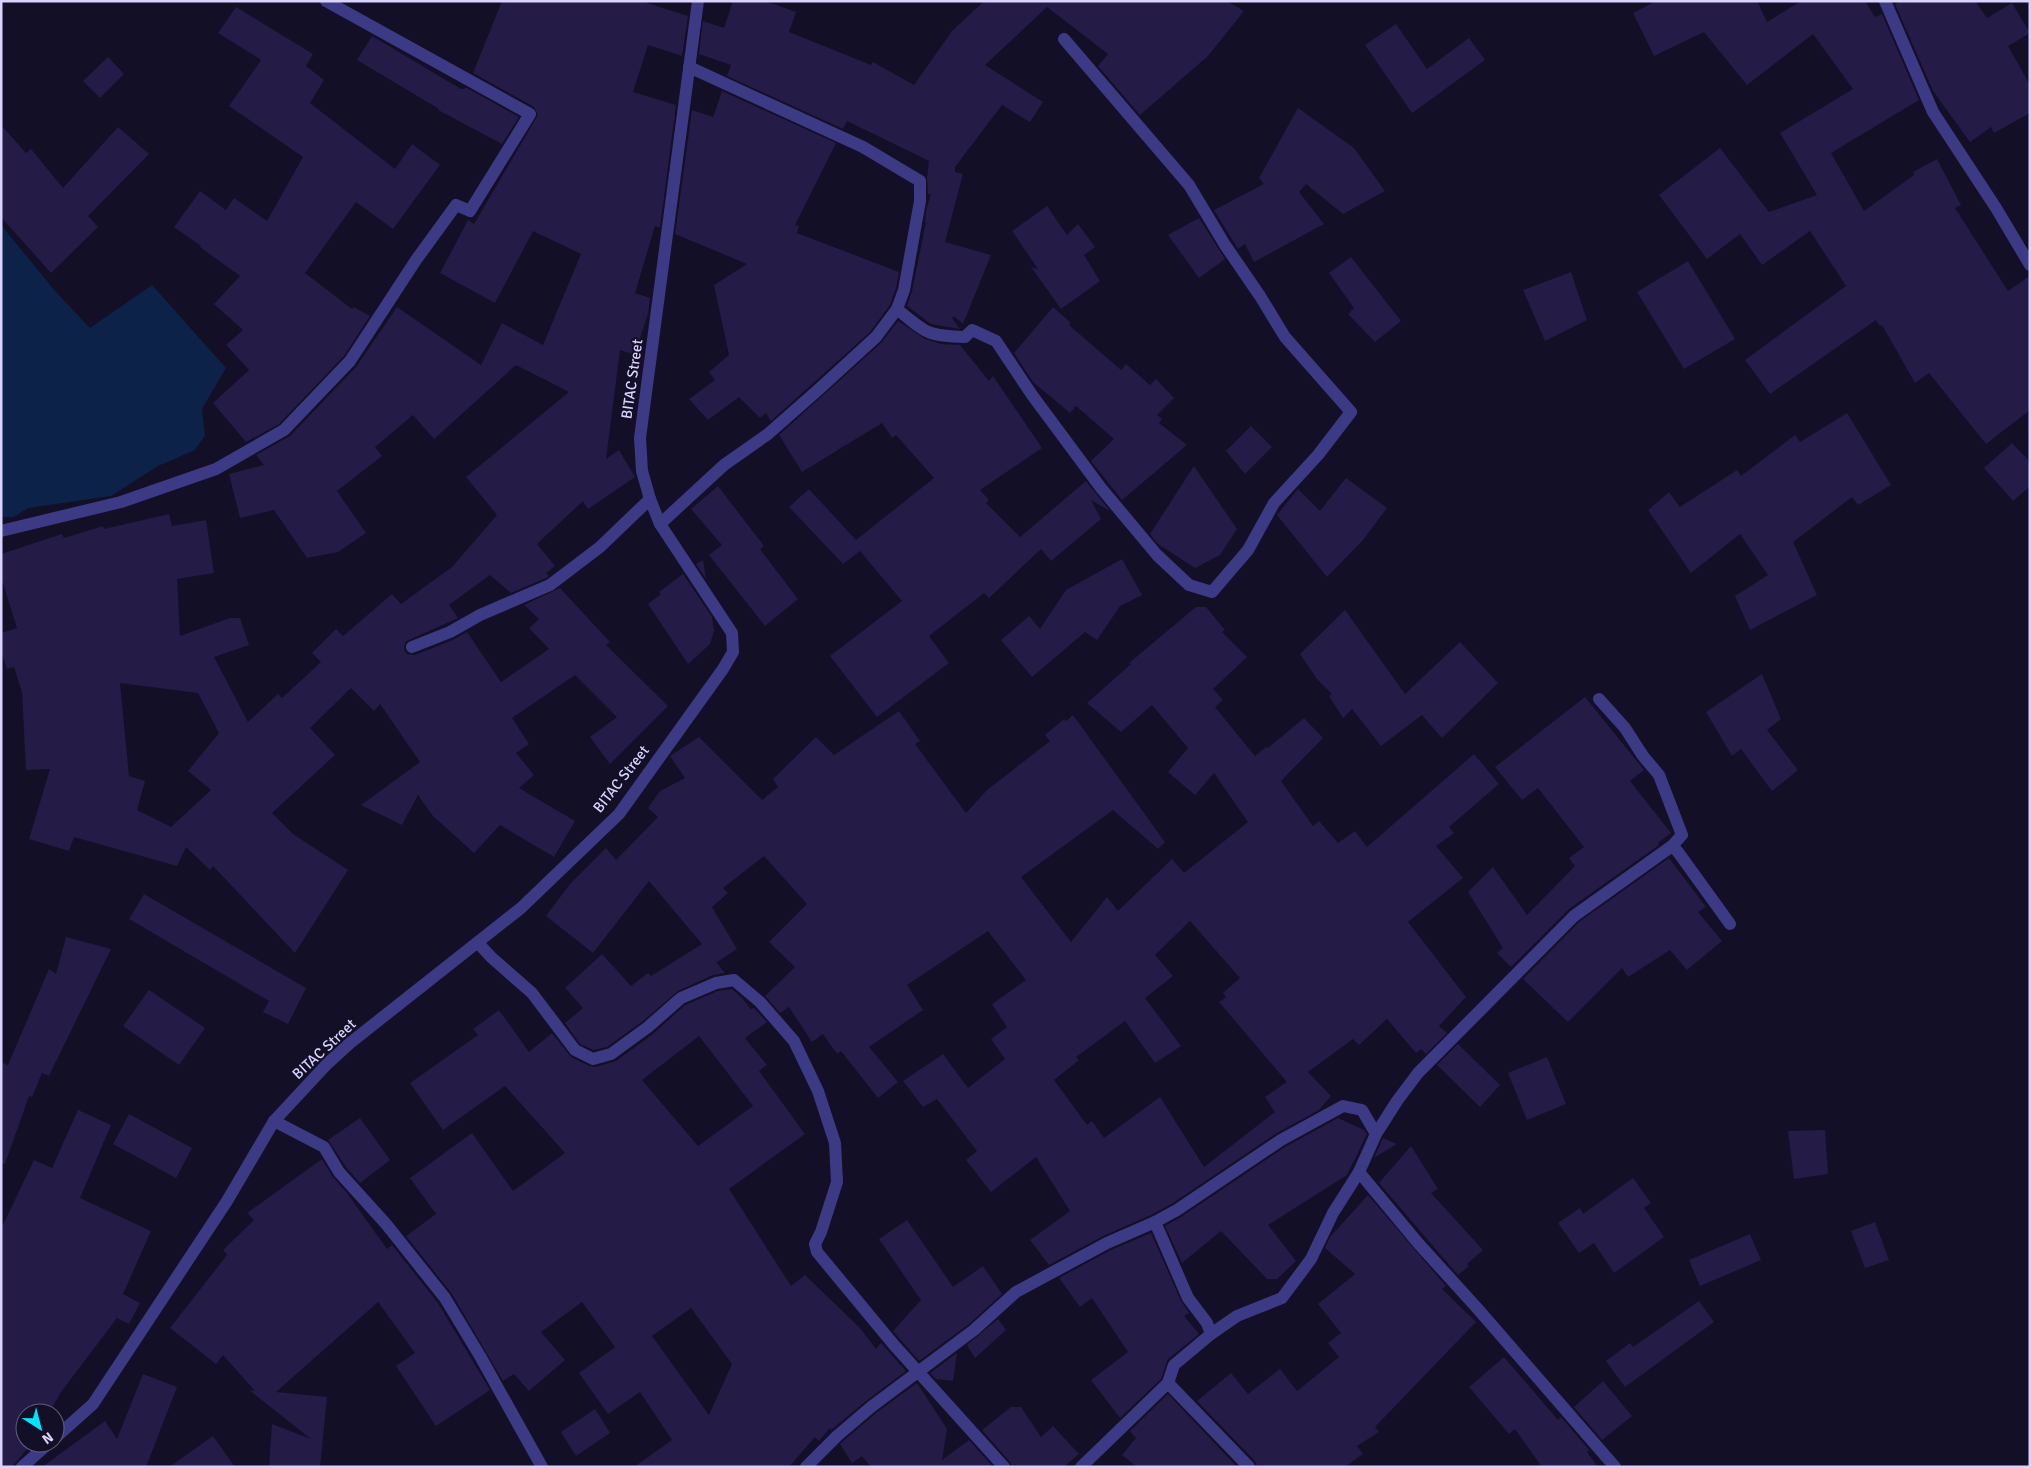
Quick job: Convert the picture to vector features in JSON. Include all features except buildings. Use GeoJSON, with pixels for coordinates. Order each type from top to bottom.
{"type":"FeatureCollection","features":[{"type":"Feature","properties":{"kind":"street"},"geometry":{"type":"LineString","coordinates":[[1,531],[121,502],[216,469],[284,430],[350,361],[416,260],[456,205],[470,211],[530,114],[326,1]]}},
{"type":"Feature","properties":{"kind":"street","name":"BITAC Street"},"geometry":{"type":"LineString","coordinates":[[65,1429],[93,1404],[227,1201],[274,1121],[350,1043],[521,908],[619,814],[733,652],[732,633],[660,524],[642,471],[640,438],[698,1]]}},
{"type":"Feature","properties":{"kind":"street"},"geometry":{"type":"LineString","coordinates":[[1885,1],[1933,112],[1996,208],[2030,265]]}},
{"type":"Feature","properties":{"kind":"street"},"geometry":{"type":"LineString","coordinates":[[897,309],[923,331],[938,336],[965,337],[972,330],[996,341],[1032,395],[1102,488],[1157,555],[1189,585],[1212,592],[1248,550],[1274,503],[1318,455],[1351,412],[1286,337],[1225,245],[1189,185],[1064,39]]}},
{"type":"Feature","properties":{"kind":"street"},"geometry":{"type":"LineString","coordinates":[[660,524],[724,465],[768,434],[876,336],[897,309],[904,290],[920,201],[920,181],[863,147],[689,67]]}},
{"type":"Feature","properties":{"kind":"street"},"geometry":{"type":"LineString","coordinates":[[412,647],[450,632],[480,615],[550,585],[600,547],[650,499]]}},
{"type":"Feature","properties":{"kind":"street"},"geometry":{"type":"LineString","coordinates":[[1081,1467],[1168,1383],[1174,1365],[1211,1334],[1237,1316],[1282,1298],[1311,1260],[1333,1214],[1360,1172],[1376,1134],[1418,1073],[1574,916],[1672,846],[1682,834],[1659,775],[1643,756],[1625,728],[1599,699]]}},
{"type":"Feature","properties":{"kind":"street"},"geometry":{"type":"LineString","coordinates":[[1672,846],[1730,924]]}},
{"type":"Feature","properties":{"kind":"street"},"geometry":{"type":"LineString","coordinates":[[478,943],[532,993],[575,1050],[593,1059],[611,1054],[648,1027],[681,998],[716,983],[734,980],[760,1002],[794,1041],[818,1091],[835,1143],[837,1182],[821,1232],[815,1244],[817,1252],[834,1275],[1004,1467]]}},
{"type":"Feature","properties":{"kind":"street"},"geometry":{"type":"LineString","coordinates":[[806,1467],[836,1436],[871,1407],[974,1330],[1016,1292],[1106,1243],[1155,1222],[1177,1210],[1281,1140],[1343,1106],[1362,1110],[1376,1134]]}},
{"type":"Feature","properties":{"kind":"street"},"geometry":{"type":"LineString","coordinates":[[274,1121],[324,1147],[339,1172],[386,1224],[444,1298],[480,1356],[542,1467]]}},
{"type":"Feature","properties":{"kind":"street"},"geometry":{"type":"LineString","coordinates":[[1360,1172],[1418,1243],[1615,1467]]}},
{"type":"Feature","properties":{"kind":"street"},"geometry":{"type":"LineString","coordinates":[[1155,1222],[1188,1298],[1206,1323],[1211,1334]]}},
{"type":"Feature","properties":{"kind":"street"},"geometry":{"type":"LineString","coordinates":[[1168,1383],[1249,1467]]}},
{"type":"Feature","properties":{"kind":"street"},"geometry":{"type":"LineString","coordinates":[[22,1467],[38,1453]]}},
{"type":"Feature","properties":{"kind":"water"},"geometry":{"type":"Polygon","coordinates":[[[1,225],[56,292],[90,328],[152,285],[226,368],[202,409],[205,435],[195,450],[158,466],[111,496],[28,508],[14,517],[1,517],[1,225]]]}}]}
